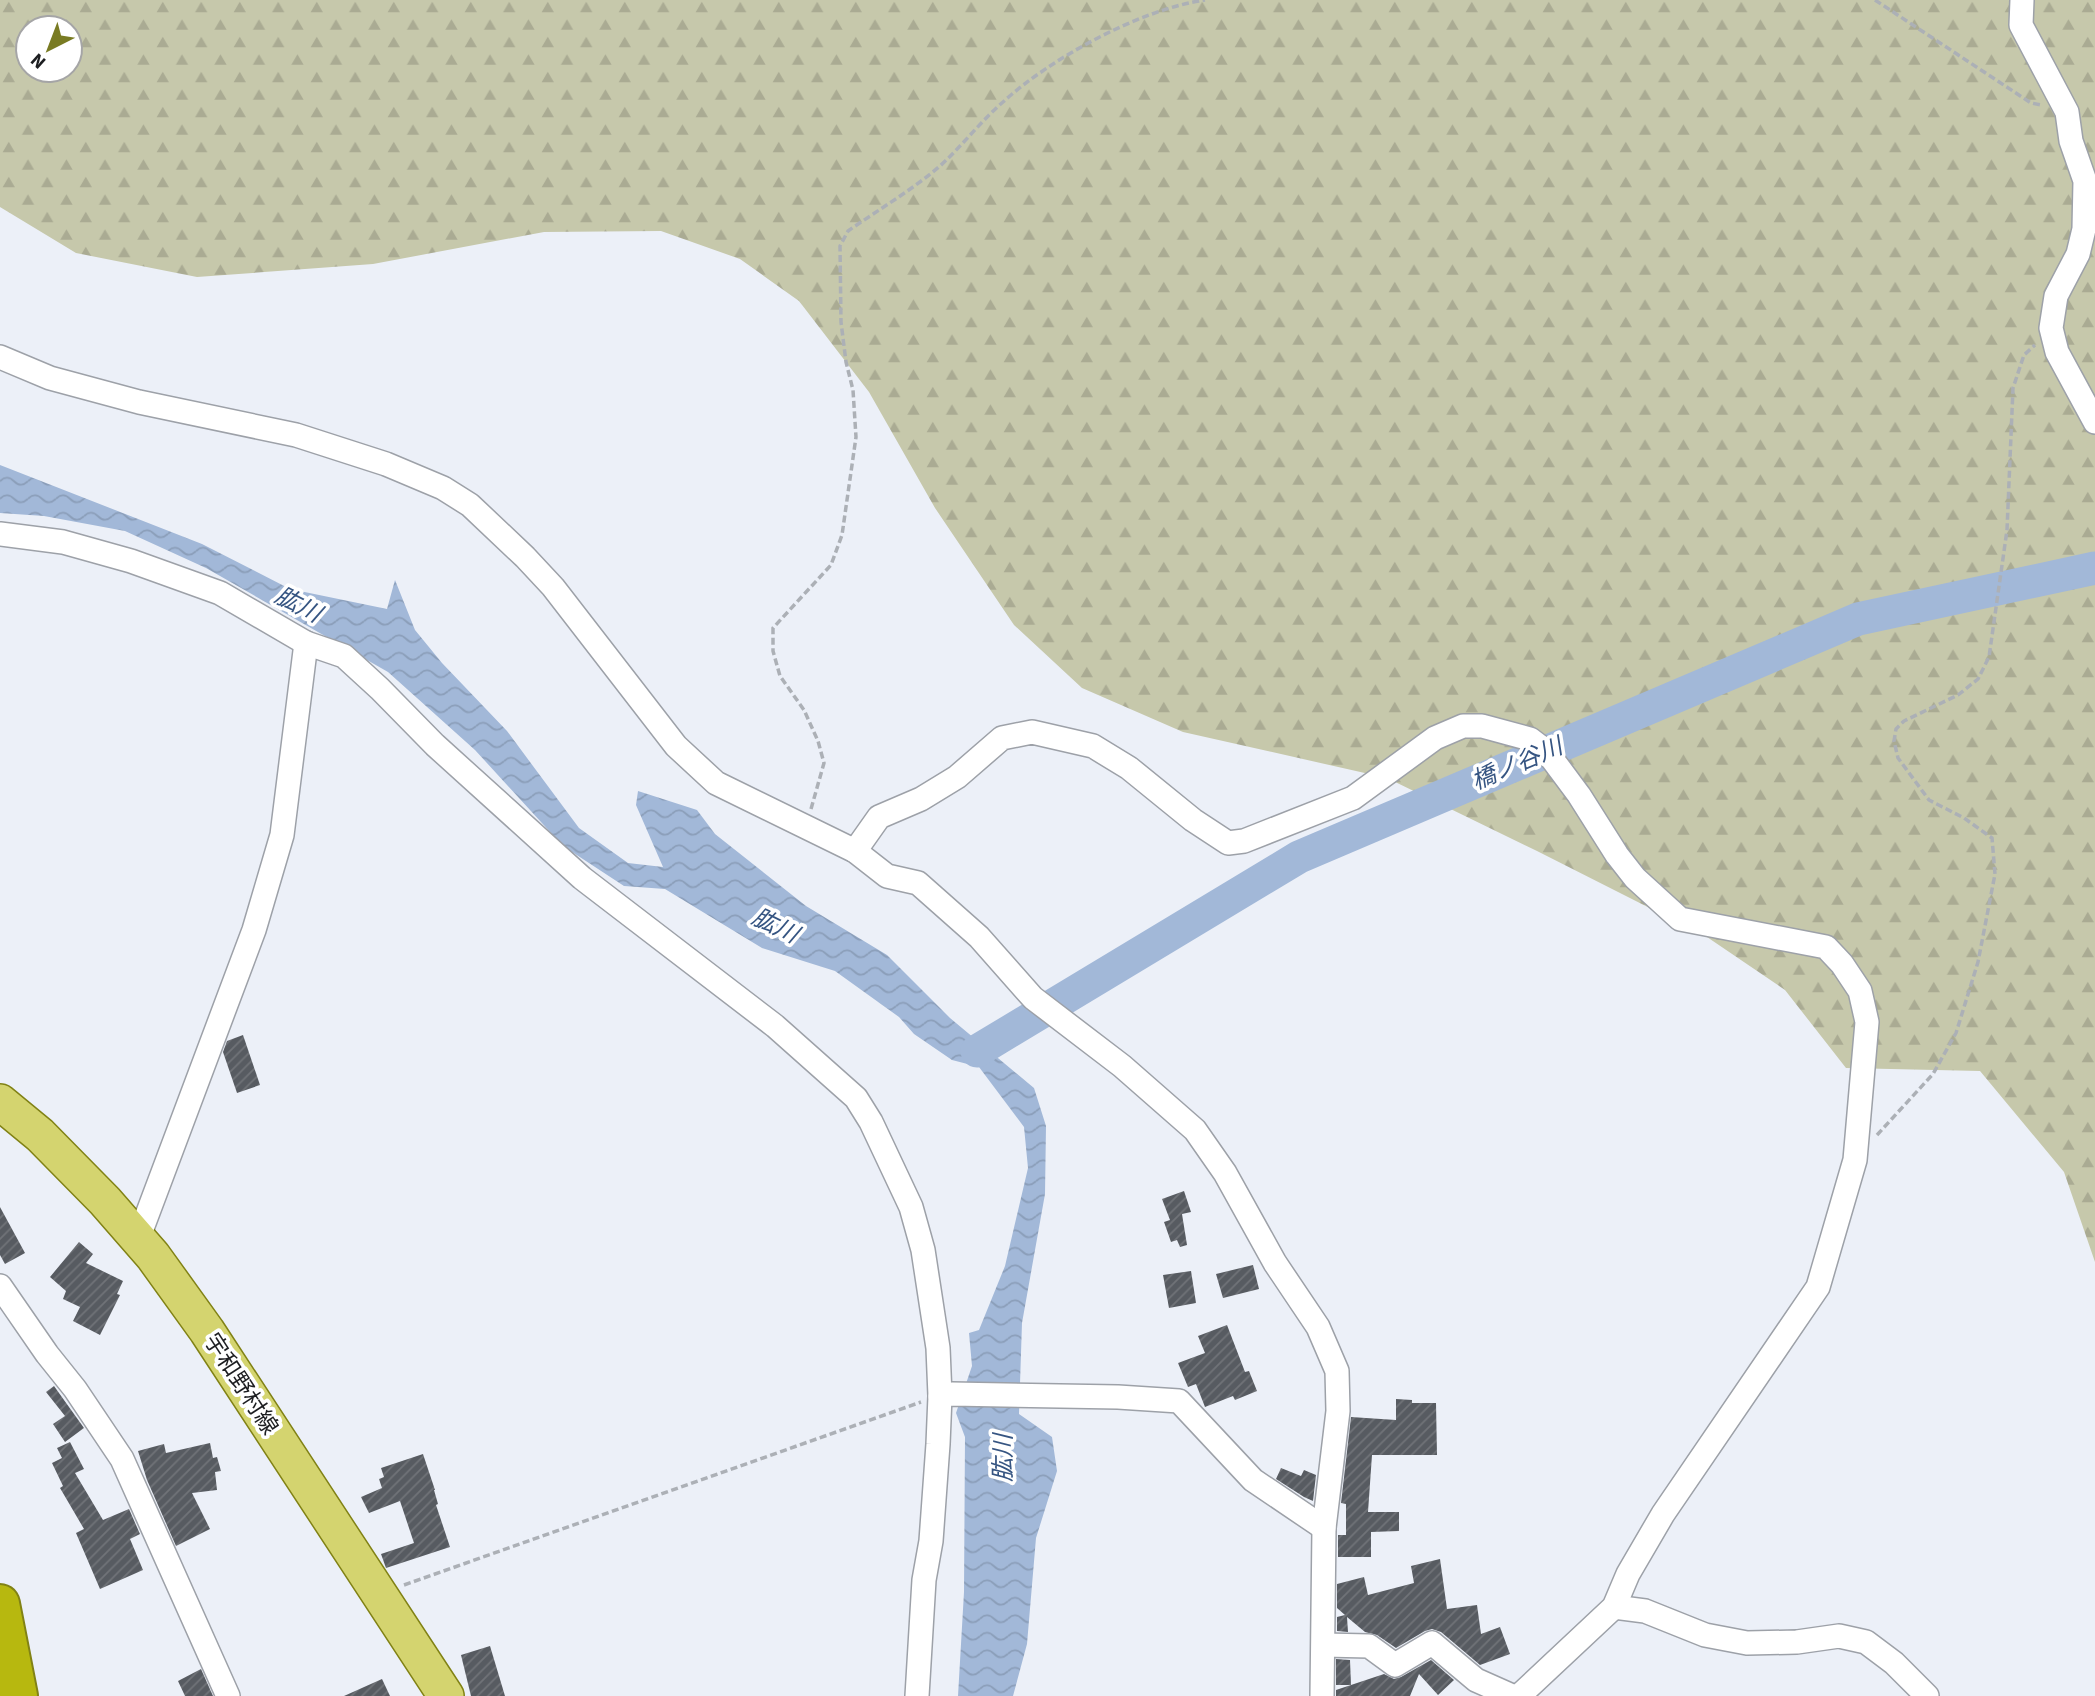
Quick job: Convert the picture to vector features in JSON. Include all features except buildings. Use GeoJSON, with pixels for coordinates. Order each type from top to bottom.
{"type":"FeatureCollection","features":[{"type":"Feature","properties":{"kind":"highway"},"geometry":{"type":"LineString","coordinates":[[0,1604],[19,1696]]}},
{"type":"Feature","properties":{"kind":"main road","name":"宇和野村線"},"geometry":{"type":"LineString","coordinates":[[0,1102],[40,1135],[153,1255],[207,1331],[446,1696]]}},
{"type":"Feature","properties":{"kind":"street"},"geometry":{"type":"LineString","coordinates":[[2022,0],[2021,25],[2067,112],[2071,141],[2085,181],[2084,229],[2078,254],[2056,296],[2051,328],[2057,352],[2095,422]]}},
{"type":"Feature","properties":{"kind":"street"},"geometry":{"type":"LineString","coordinates":[[0,358],[50,378],[126,398],[296,435],[386,464],[443,488],[470,505],[554,587],[676,746],[716,783],[855,851],[887,876],[918,883],[979,937],[1033,998],[1122,1066],[1195,1130],[1225,1173],[1275,1263],[1318,1327],[1337,1371],[1338,1411],[1324,1528],[1322,1696]]}},
{"type":"Feature","properties":{"kind":"street"},"geometry":{"type":"LineString","coordinates":[[0,534],[63,542],[131,561],[220,593],[306,643],[344,656],[435,745],[582,878],[775,1026],[856,1098],[872,1122],[911,1207],[923,1250],[946,1395],[938,1444],[924,1580],[917,1696]]}},
{"type":"Feature","properties":{"kind":"street"},"geometry":{"type":"LineString","coordinates":[[138,1239],[254,930],[282,835],[306,643]]}},
{"type":"Feature","properties":{"kind":"street"},"geometry":{"type":"LineString","coordinates":[[855,851],[879,817],[921,799],[957,777],[1002,738],[1032,732],[1093,746],[1129,768],[1193,820],[1228,843],[1244,841],[1353,798],[1435,738],[1463,726],[1482,726],[1531,739],[1547,752],[1635,878],[1681,919],[1826,947],[1842,964],[1860,991],[1867,1022],[1855,1160],[1818,1287],[1663,1514],[1628,1574],[1614,1607],[1519,1696]]}},
{"type":"Feature","properties":{"kind":"street"},"geometry":{"type":"LineString","coordinates":[[0,1286],[122,1459],[228,1696]]}},
{"type":"Feature","properties":{"kind":"street"},"geometry":{"type":"LineString","coordinates":[[946,1395],[1118,1397],[1179,1401],[1253,1479],[1324,1528]]}},
{"type":"Feature","properties":{"kind":"street"},"geometry":{"type":"LineString","coordinates":[[1614,1607],[1645,1611],[1705,1634],[1747,1643],[1797,1642],[1839,1636],[1866,1642],[1894,1663],[1927,1696]]}},
{"type":"Feature","properties":{"kind":"street"},"geometry":{"type":"LineString","coordinates":[[1324,1645],[1368,1647],[1395,1665],[1432,1643],[1476,1680],[1512,1696]]}},
{"type":"Feature","properties":{"kind":"path"},"geometry":{"type":"LineString","coordinates":[[806,828],[824,763],[818,741],[804,710],[780,676],[773,651],[773,628],[831,565],[842,535],[856,437],[853,390],[841,323],[840,246],[849,231],[939,167],[1004,100],[1057,62],[1093,40],[1134,21],[1205,0]]}},
{"type":"Feature","properties":{"kind":"path"},"geometry":{"type":"LineString","coordinates":[[1875,0],[2031,103],[2067,112]]}},
{"type":"Feature","properties":{"kind":"path"},"geometry":{"type":"LineString","coordinates":[[1855,1160],[1933,1074],[1956,1033],[1978,961],[1995,874],[1992,838],[1964,818],[1929,800],[1898,758],[1894,741],[1896,729],[1903,721],[1958,695],[1978,678],[1989,657],[2007,530],[2013,388],[2024,355],[2051,328]]}},
{"type":"Feature","properties":{"kind":"path"},"geometry":{"type":"LineString","coordinates":[[379,1594],[946,1395]]}},
{"type":"Feature","properties":{"kind":"green space"},"geometry":{"type":"Polygon","coordinates":[[[0,0],[2095,0],[2095,1262],[2064,1172],[1980,1071],[1846,1068],[1785,990],[1707,937],[1537,851],[1387,778],[1183,732],[1082,688],[1014,625],[935,508],[869,392],[799,301],[740,259],[661,231],[544,232],[373,264],[197,277],[76,253],[0,207],[0,0]]]}},
{"type":"Feature","properties":{"kind":"water","name":"肱川"},"geometry":{"type":"Polygon","coordinates":[[[0,465],[202,544],[290,589],[387,609],[395,580],[415,630],[442,663],[507,731],[579,828],[628,863],[663,867],[636,805],[638,791],[697,810],[715,834],[806,906],[887,955],[950,1018],[1034,1088],[1046,1126],[1045,1194],[1022,1323],[1019,1414],[1052,1437],[1057,1471],[1036,1538],[1027,1644],[1013,1696],[958,1696],[964,1592],[965,1437],[956,1413],[972,1366],[969,1333],[979,1330],[1005,1266],[1028,1168],[1024,1127],[979,1067],[952,1060],[914,1034],[899,1017],[835,971],[762,948],[665,889],[624,886],[563,846],[475,750],[388,672],[206,568],[125,531],[44,516],[0,513],[0,465]]]}},
{"type":"Feature","properties":{"kind":"waterway","name":"橋ノ谷川"},"geometry":{"type":"LineString","coordinates":[[977,1051],[1299,857],[1858,619],[2095,568]]}}]}
